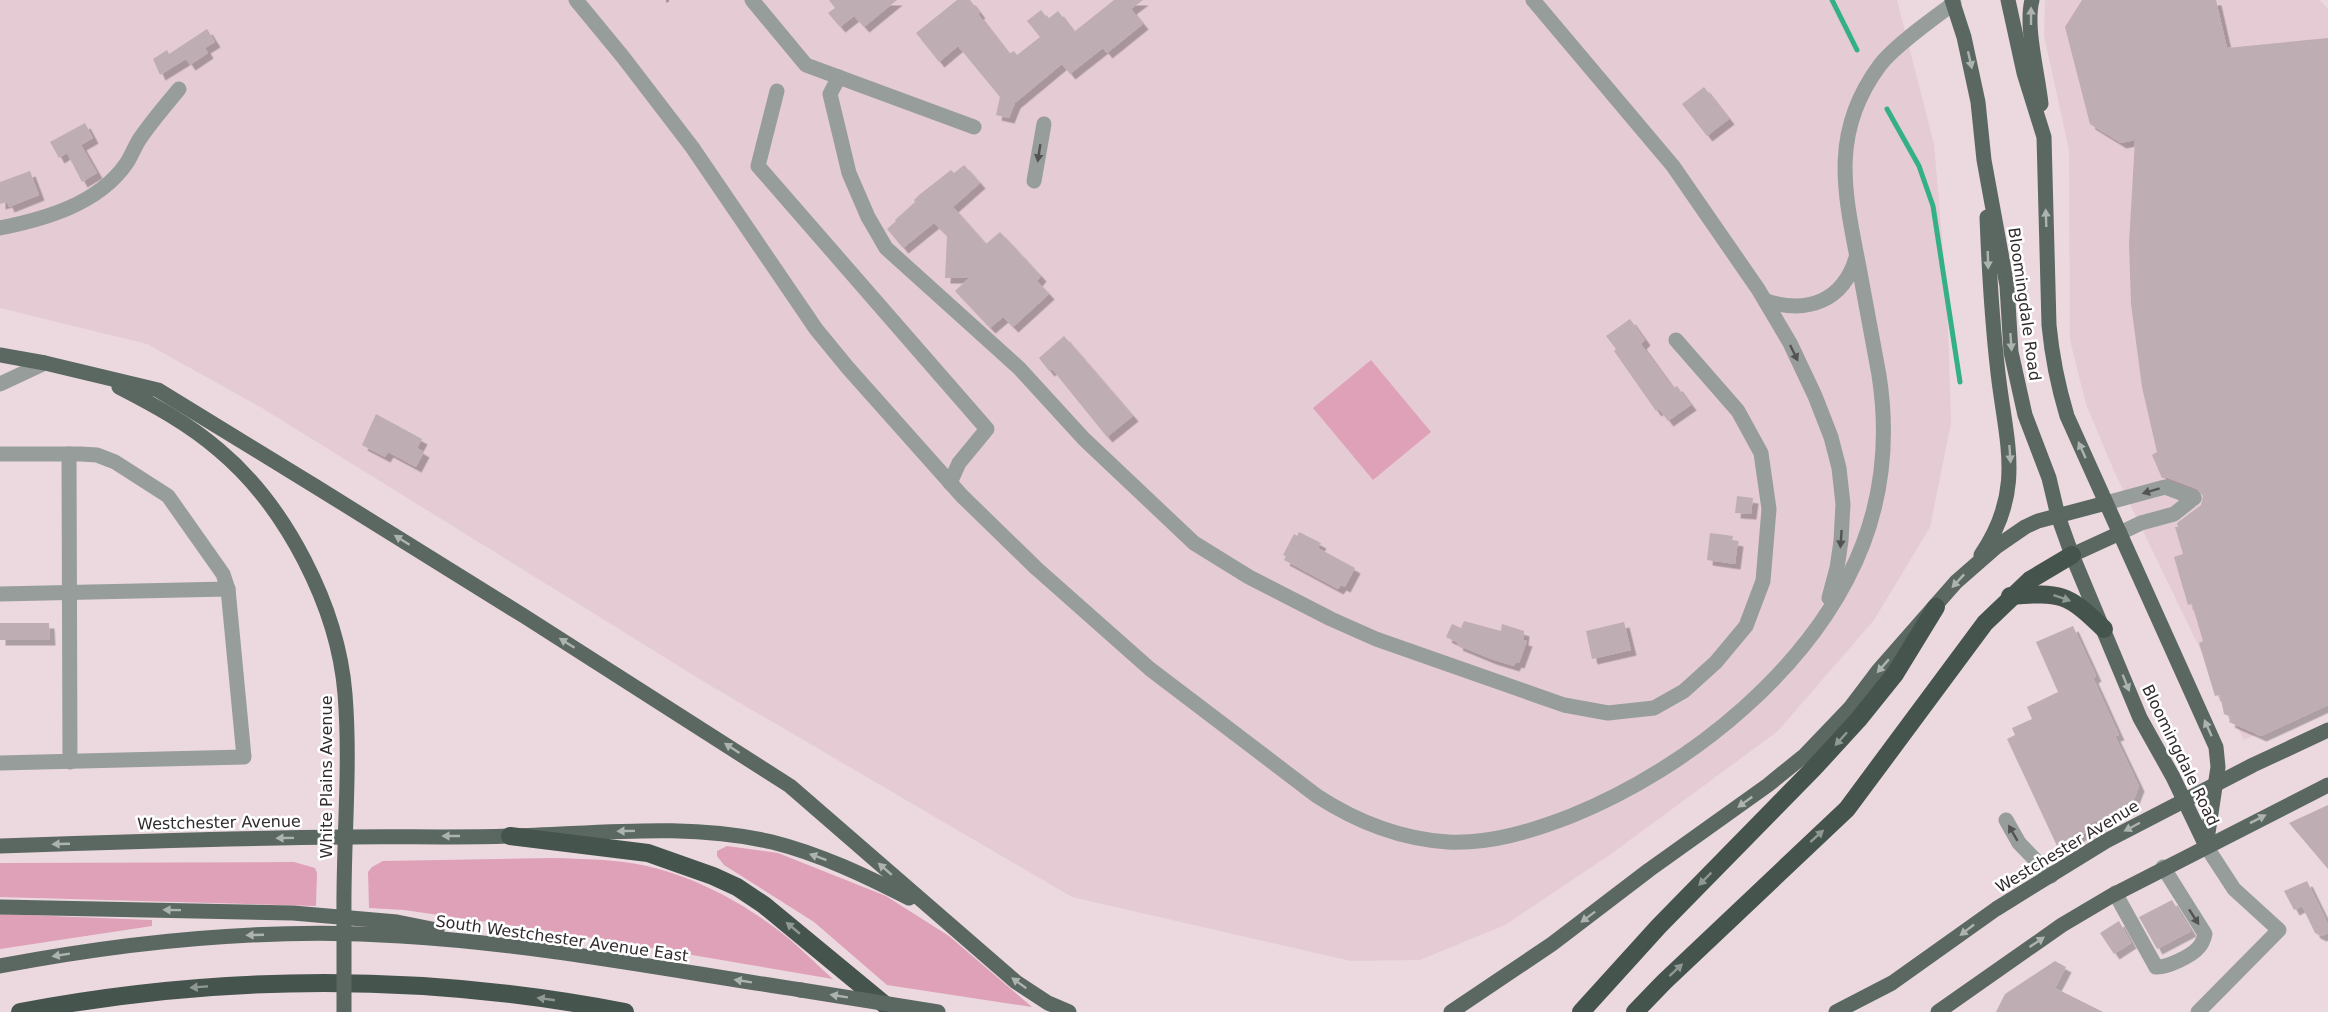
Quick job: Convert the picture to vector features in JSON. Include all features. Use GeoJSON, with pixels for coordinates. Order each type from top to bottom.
{"type":"FeatureCollection","features":[{"type":"Feature","properties":{"kind":"highway"},"geometry":{"type":"LineString","coordinates":[[1635,1012],[1847,809],[1978,631],[2010,596],[2030,580],[2072,555]]}},
{"type":"Feature","properties":{"kind":"highway"},"geometry":{"type":"LineString","coordinates":[[2010,596],[2047,593],[2063,596],[2079,604],[2104,629]]}},
{"type":"Feature","properties":{"kind":"highway"},"geometry":{"type":"LineString","coordinates":[[1582,1011],[1652,933],[1858,720],[1895,674],[1936,607]]}},
{"type":"Feature","properties":{"kind":"highway"},"geometry":{"type":"LineString","coordinates":[[510,836],[648,853],[721,879],[737,887],[781,918],[894,1012]]}},
{"type":"Feature","properties":{"kind":"highway"},"geometry":{"type":"LineString","coordinates":[[20,1012],[116,996],[193,987],[320,982],[450,987],[579,1003],[625,1012]]}},
{"type":"Feature","properties":{"kind":"main road","name":"Bloomingdale Road"},"geometry":{"type":"LineString","coordinates":[[2008,0],[2025,74],[2044,137],[2049,326],[2052,357],[2067,416],[2216,747],[2218,754],[2215,785],[2206,846]]}},
{"type":"Feature","properties":{"kind":"main road"},"geometry":{"type":"LineString","coordinates":[[2032,0],[2031,35],[2038,74],[2044,137]]}},
{"type":"Feature","properties":{"kind":"main road","name":"Bloomingdale Road"},"geometry":{"type":"LineString","coordinates":[[1956,1],[1978,102],[1984,160],[2007,286],[2011,352],[2025,415],[2049,478],[2058,516],[2072,555],[2140,718],[2173,777],[2206,846]]}},
{"type":"Feature","properties":{"kind":"main road"},"geometry":{"type":"LineString","coordinates":[[1451,1012],[1552,944],[1796,763],[1826,735],[1878,671],[1974,565],[1991,537],[2005,504],[2010,471],[2007,424],[1998,375],[1990,289],[1984,160]]}},
{"type":"Feature","properties":{"kind":"main road"},"geometry":{"type":"LineString","coordinates":[[0,355],[45,363],[158,390],[318,488],[534,622],[790,786],[1016,982],[1048,1003],[1069,1012]]}},
{"type":"Feature","properties":{"kind":"main road","name":"White Plains Avenue"},"geometry":{"type":"LineString","coordinates":[[45,363],[116,385],[183,423],[220,450],[257,489],[286,529],[305,562],[333,631],[345,692],[347,798],[344,837],[344,1012]]}},
{"type":"Feature","properties":{"kind":"main road"},"geometry":{"type":"LineString","coordinates":[[1974,565],[2025,527],[2106,503]]}},
{"type":"Feature","properties":{"kind":"main road"},"geometry":{"type":"LineString","coordinates":[[2072,555],[2120,532]]}},
{"type":"Feature","properties":{"kind":"main road","name":"Westchester Avenue"},"geometry":{"type":"LineString","coordinates":[[1836,1012],[1892,983],[1996,909],[2106,841],[2328,730]]}},
{"type":"Feature","properties":{"kind":"main road"},"geometry":{"type":"LineString","coordinates":[[1938,1012],[2062,925],[2115,893],[2328,785]]}},
{"type":"Feature","properties":{"kind":"main road","name":"Westchester Avenue"},"geometry":{"type":"LineString","coordinates":[[0,846],[344,837],[510,836],[633,831],[701,832],[773,843],[842,866],[928,908]]}},
{"type":"Feature","properties":{"kind":"main road"},"geometry":{"type":"LineString","coordinates":[[0,907],[293,913],[397,922],[518,946]]}},
{"type":"Feature","properties":{"kind":"main road","name":"South Westchester Avenue East"},"geometry":{"type":"LineString","coordinates":[[0,966],[93,950],[232,936],[313,934],[399,936],[518,946],[938,1012]]}},
{"type":"Feature","properties":{"kind":"lane"},"geometry":{"type":"LineString","coordinates":[[576,0],[692,147],[816,329],[950,483],[989,524],[1089,617],[1201,710],[1339,810],[1386,831],[1422,839],[1474,842],[1532,830],[1595,806],[1650,778],[1704,741],[1738,714],[1770,683],[1817,625],[1841,590],[1856,560],[1873,514],[1881,477],[1885,434],[1884,404],[1857,257],[1844,170],[1845,147],[1852,117],[1862,92],[1881,63],[1956,1]]}},
{"type":"Feature","properties":{"kind":"lane"},"geometry":{"type":"LineString","coordinates":[[752,0],[806,65],[974,127]]}},
{"type":"Feature","properties":{"kind":"lane"},"geometry":{"type":"LineString","coordinates":[[1533,0],[1673,166],[1766,301],[1815,396],[1831,436],[1839,468],[1843,504],[1841,541],[1830,595],[1817,625]]}},
{"type":"Feature","properties":{"kind":"lane"},"geometry":{"type":"LineString","coordinates":[[839,77],[830,94],[849,173],[868,218],[886,248],[1019,368],[1084,439],[1194,543],[1249,577],[1367,635],[1564,705],[1608,712],[1654,708],[1684,691],[1716,662],[1746,626],[1763,581],[1769,508],[1761,453],[1738,411],[1676,340]]}},
{"type":"Feature","properties":{"kind":"lane"},"geometry":{"type":"LineString","coordinates":[[0,228],[27,222],[69,207],[102,189],[126,164],[143,134],[179,89]]}},
{"type":"Feature","properties":{"kind":"lane"},"geometry":{"type":"LineString","coordinates":[[777,91],[758,166],[987,429],[959,463],[950,483]]}},
{"type":"Feature","properties":{"kind":"lane"},"geometry":{"type":"LineString","coordinates":[[1034,181],[1044,124]]}},
{"type":"Feature","properties":{"kind":"lane"},"geometry":{"type":"LineString","coordinates":[[1766,301],[1804,306],[1832,296],[1852,273],[1857,257]]}},
{"type":"Feature","properties":{"kind":"lane"},"geometry":{"type":"LineString","coordinates":[[0,384],[45,363]]}},
{"type":"Feature","properties":{"kind":"lane"},"geometry":{"type":"LineString","coordinates":[[0,454],[97,455],[115,462],[168,496],[222,574],[228,589],[244,757],[0,764]]}},
{"type":"Feature","properties":{"kind":"lane"},"geometry":{"type":"LineString","coordinates":[[69,454],[70,762]]}},
{"type":"Feature","properties":{"kind":"lane"},"geometry":{"type":"LineString","coordinates":[[2106,503],[2165,487],[2194,498],[2174,514],[2120,532]]}},
{"type":"Feature","properties":{"kind":"lane"},"geometry":{"type":"LineString","coordinates":[[0,594],[228,589]]}},
{"type":"Feature","properties":{"kind":"lane"},"geometry":{"type":"LineString","coordinates":[[2006,820],[2019,843],[2051,876]]}},
{"type":"Feature","properties":{"kind":"lane"},"geometry":{"type":"LineString","coordinates":[[2198,1012],[2279,930],[2234,889],[2206,846]]}},
{"type":"Feature","properties":{"kind":"lane"},"geometry":{"type":"LineString","coordinates":[[2115,893],[2156,967],[2164,968],[2170,965],[2199,948],[2205,934],[2163,867]]}},
{"type":"Feature","properties":{"kind":"shaded area"},"geometry":{"type":"Polygon","coordinates":[[[0,0],[1897,0],[1934,144],[1947,295],[1951,423],[1930,527],[1874,620],[1778,731],[1611,854],[1505,925],[1420,960],[1351,961],[1072,897],[711,686],[262,408],[147,344],[0,308],[0,0]]]}},
{"type":"Feature","properties":{"kind":"shaded area"},"geometry":{"type":"Polygon","coordinates":[[[2045,0],[2320,0],[2328,9],[2328,701],[2244,740],[2114,471],[2086,404],[2070,340],[2069,150],[2044,36],[2045,0]]]}},
{"type":"Feature","properties":{"kind":"shaded area"},"geometry":{"type":"Polygon","coordinates":[[[1371,360],[1431,432],[1373,480],[1313,408],[1371,360]]]}},
{"type":"Feature","properties":{"kind":"shaded area"},"geometry":{"type":"Polygon","coordinates":[[[727,846],[778,853],[886,896],[949,936],[1032,1007],[887,985],[814,922],[724,865],[717,856],[717,851],[727,846]]]}},
{"type":"Feature","properties":{"kind":"shaded area"},"geometry":{"type":"Polygon","coordinates":[[[552,858],[600,860],[647,866],[699,883],[763,919],[833,979],[563,933],[404,910],[369,908],[368,872],[383,861],[552,858]]]}},
{"type":"Feature","properties":{"kind":"shaded area"},"geometry":{"type":"Polygon","coordinates":[[[294,862],[315,868],[317,873],[316,906],[0,897],[0,863],[294,862]]]}},
{"type":"Feature","properties":{"kind":"shaded area"},"geometry":{"type":"Polygon","coordinates":[[[0,914],[152,920],[152,926],[0,949],[0,914]]]}},
{"type":"Feature","properties":{"kind":"building"},"geometry":{"type":"Polygon","coordinates":[[[829,0],[897,0],[864,27],[854,16],[840,27],[828,13],[835,8],[829,0]]]}},
{"type":"Feature","properties":{"kind":"building"},"geometry":{"type":"Polygon","coordinates":[[[957,0],[970,0],[1009,54],[1014,51],[1017,55],[1040,37],[1027,21],[1041,10],[1048,19],[1058,11],[1074,32],[1114,0],[1143,0],[1131,9],[1143,24],[1107,53],[1103,48],[1070,74],[1062,64],[1015,103],[1009,118],[996,115],[1000,97],[958,46],[939,62],[916,33],[957,0]]]}},
{"type":"Feature","properties":{"kind":"building"},"geometry":{"type":"Polygon","coordinates":[[[2082,0],[2216,0],[2227,48],[2328,38],[2328,705],[2261,736],[2229,722],[2231,717],[2224,714],[2220,695],[2215,696],[2199,643],[2203,641],[2192,604],[2188,605],[2174,557],[2183,554],[2175,527],[2178,527],[2177,523],[2201,505],[2203,496],[2197,489],[2162,478],[2152,455],[2157,452],[2142,387],[2131,304],[2129,243],[2135,140],[2121,143],[2090,124],[2065,27],[2082,0]]]}},
{"type":"Feature","properties":{"kind":"building"},"geometry":{"type":"Polygon","coordinates":[[[207,29],[215,42],[205,48],[208,53],[190,65],[186,59],[160,75],[153,59],[167,50],[169,54],[207,29]]]}},
{"type":"Feature","properties":{"kind":"building"},"geometry":{"type":"Polygon","coordinates":[[[1704,87],[1729,119],[1707,136],[1682,104],[1704,87]]]}},
{"type":"Feature","properties":{"kind":"building"},"geometry":{"type":"Polygon","coordinates":[[[85,123],[93,138],[81,145],[97,173],[82,182],[67,153],[59,158],[50,142],[85,123]]]}},
{"type":"Feature","properties":{"kind":"building"},"geometry":{"type":"Polygon","coordinates":[[[964,165],[980,183],[953,207],[986,244],[1000,232],[1041,276],[1037,281],[1049,294],[1013,327],[1003,317],[990,328],[955,291],[969,278],[945,278],[947,236],[934,223],[903,248],[887,229],[915,202],[914,200],[919,195],[951,170],[954,173],[964,165]]]}},
{"type":"Feature","properties":{"kind":"building"},"geometry":{"type":"Polygon","coordinates":[[[30,171],[39,195],[9,207],[7,202],[0,204],[0,182],[30,171]]]}},
{"type":"Feature","properties":{"kind":"building"},"geometry":{"type":"Polygon","coordinates":[[[1630,319],[1645,340],[1641,344],[1673,388],[1677,386],[1691,405],[1668,421],[1659,409],[1656,411],[1606,336],[1630,319]]]}},
{"type":"Feature","properties":{"kind":"building"},"geometry":{"type":"Polygon","coordinates":[[[1064,336],[1133,416],[1107,437],[1052,369],[1049,371],[1039,358],[1064,336]]]}},
{"type":"Feature","properties":{"kind":"building"},"geometry":{"type":"Polygon","coordinates":[[[376,414],[422,439],[417,448],[424,452],[416,467],[388,452],[385,457],[362,445],[376,414]]]}},
{"type":"Feature","properties":{"kind":"building"},"geometry":{"type":"Polygon","coordinates":[[[1737,496],[1753,498],[1751,514],[1735,513],[1737,496]]]}},
{"type":"Feature","properties":{"kind":"building"},"geometry":{"type":"Polygon","coordinates":[[[1299,532],[1321,543],[1318,548],[1355,568],[1345,587],[1341,585],[1338,589],[1284,560],[1286,556],[1283,555],[1294,534],[1297,536],[1299,532]]]}},
{"type":"Feature","properties":{"kind":"building"},"geometry":{"type":"Polygon","coordinates":[[[1710,533],[1733,536],[1732,540],[1738,541],[1735,564],[1707,560],[1710,533]]]}},
{"type":"Feature","properties":{"kind":"building"},"geometry":{"type":"Polygon","coordinates":[[[1464,621],[1501,631],[1502,624],[1524,631],[1523,640],[1527,641],[1519,663],[1516,662],[1514,666],[1491,659],[1457,645],[1458,643],[1446,637],[1452,624],[1461,628],[1464,621]]]}},
{"type":"Feature","properties":{"kind":"building"},"geometry":{"type":"Polygon","coordinates":[[[1624,622],[1631,650],[1592,659],[1586,631],[1624,622]]]}},
{"type":"Feature","properties":{"kind":"building"},"geometry":{"type":"Polygon","coordinates":[[[0,623],[49,623],[50,640],[0,640],[0,623]]]}},
{"type":"Feature","properties":{"kind":"building"},"geometry":{"type":"Polygon","coordinates":[[[2073,626],[2119,735],[2115,736],[2139,786],[2132,804],[2084,826],[2087,832],[2057,846],[2007,739],[2015,735],[2012,728],[2032,719],[2027,707],[2058,692],[2036,642],[2073,626]]]}},
{"type":"Feature","properties":{"kind":"building"},"geometry":{"type":"Polygon","coordinates":[[[2328,805],[2328,869],[2289,823],[2328,805]]]}},
{"type":"Feature","properties":{"kind":"building"},"geometry":{"type":"Polygon","coordinates":[[[2307,881],[2328,924],[2328,933],[2321,936],[2315,933],[2302,906],[2294,910],[2284,891],[2307,881]]]}},
{"type":"Feature","properties":{"kind":"building"},"geometry":{"type":"Polygon","coordinates":[[[2172,900],[2191,931],[2157,949],[2139,917],[2172,900]]]}},
{"type":"Feature","properties":{"kind":"building"},"geometry":{"type":"Polygon","coordinates":[[[2119,921],[2131,943],[2114,954],[2100,933],[2119,921]]]}},
{"type":"Feature","properties":{"kind":"building"},"geometry":{"type":"Polygon","coordinates":[[[2055,961],[2066,967],[2055,988],[2103,1012],[1996,1012],[2005,994],[2055,961]]]}},
{"type":"Feature","properties":{"kind":"waterway"},"geometry":{"type":"LineString","coordinates":[[1832,0],[1857,50]]}},
{"type":"Feature","properties":{"kind":"waterway"},"geometry":{"type":"LineString","coordinates":[[1887,109],[1919,166],[1933,206],[1960,382]]}}]}
